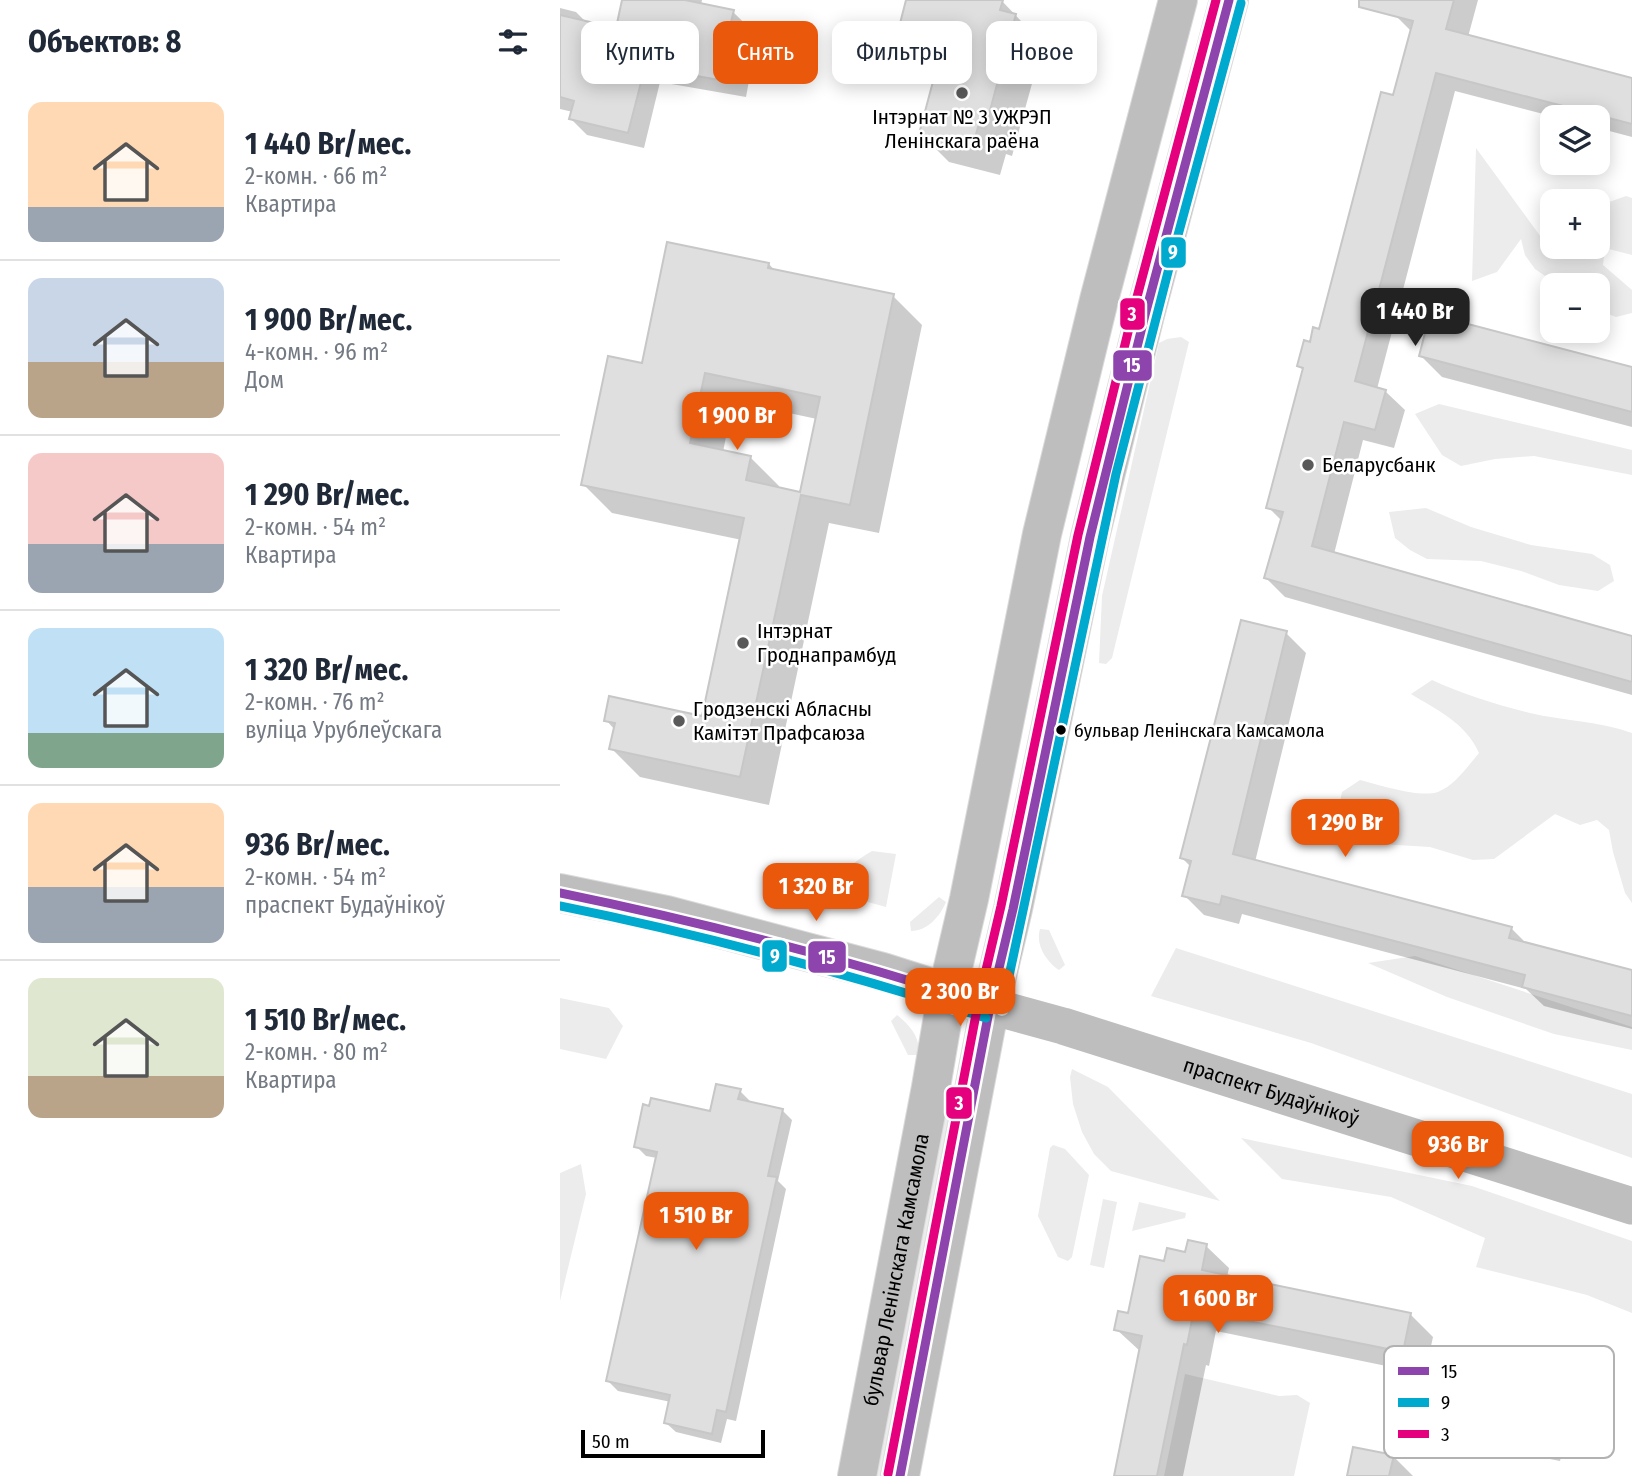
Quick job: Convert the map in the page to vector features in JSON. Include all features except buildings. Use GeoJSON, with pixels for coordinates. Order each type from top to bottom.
{"type":"FeatureCollection","features":[{"type":"Feature","properties":{"kind":"main road","name":"бульвар Ленінскага Камсамола"},"geometry":{"type":"LineString","coordinates":[[857,1476],[947,993],[969,899],[1042,534],[1099,300],[1178,0]]}},
{"type":"Feature","properties":{"kind":"main road","name":"бульвар Ленінскага Камсамола"},"geometry":{"type":"LineString","coordinates":[[900,1476],[990,1006],[1013,909],[1090,537],[1145,315],[1229,0]]}},
{"type":"Feature","properties":{"kind":"main road"},"geometry":{"type":"LineString","coordinates":[[560,892],[680,918],[883,972],[990,1006]]}},
{"type":"Feature","properties":{"kind":"street","name":"праспект Будаўнікоў"},"geometry":{"type":"LineString","coordinates":[[990,1006],[1063,1026],[1632,1206]]}},
{"type":"Feature","properties":{"kind":"shaded area"},"geometry":{"type":"Polygon","coordinates":[[[1476,148],[1540,236],[1540,259],[1604,259],[1603,265],[1632,290],[1632,313],[1616,317],[1610,315],[1610,273],[1541,273],[1525,255],[1521,239],[1497,272],[1472,281],[1476,148]]]}},
{"type":"Feature","properties":{"kind":"shaded area"},"geometry":{"type":"Polygon","coordinates":[[[1626,196],[1632,198],[1632,255],[1610,249],[1610,202],[1626,196]]]}},
{"type":"Feature","properties":{"kind":"shaded area"},"geometry":{"type":"Polygon","coordinates":[[[1181,337],[1189,342],[1112,658],[1106,664],[1099,663],[1102,596],[1159,343],[1181,337]]]}},
{"type":"Feature","properties":{"kind":"shaded area"},"geometry":{"type":"Polygon","coordinates":[[[1439,404],[1632,450],[1632,475],[1534,456],[1495,459],[1461,466],[1442,455],[1415,414],[1439,404]]]}},
{"type":"Feature","properties":{"kind":"shaded area"},"geometry":{"type":"Polygon","coordinates":[[[1426,508],[1471,527],[1531,545],[1592,554],[1610,565],[1614,581],[1598,591],[1559,585],[1521,571],[1481,561],[1427,559],[1395,538],[1389,512],[1426,508]]]}},
{"type":"Feature","properties":{"kind":"shaded area"},"geometry":{"type":"Polygon","coordinates":[[[1432,680],[1518,710],[1632,733],[1632,903],[1625,893],[1609,830],[1597,820],[1580,825],[1555,814],[1494,859],[1473,860],[1430,847],[1364,843],[1335,828],[1342,792],[1360,780],[1410,792],[1438,792],[1455,780],[1479,753],[1459,725],[1411,694],[1432,680]]]}},
{"type":"Feature","properties":{"kind":"shaded area"},"geometry":{"type":"Polygon","coordinates":[[[872,851],[896,854],[886,907],[835,893],[844,874],[854,863],[872,851]]]}},
{"type":"Feature","properties":{"kind":"shaded area"},"geometry":{"type":"Polygon","coordinates":[[[939,897],[946,902],[937,917],[928,926],[911,931],[910,922],[939,897]]]}},
{"type":"Feature","properties":{"kind":"shaded area"},"geometry":{"type":"Polygon","coordinates":[[[1040,929],[1049,930],[1065,965],[1059,970],[1043,952],[1039,941],[1040,929]]]}},
{"type":"Feature","properties":{"kind":"shaded area"},"geometry":{"type":"Polygon","coordinates":[[[1176,948],[1632,1094],[1632,1158],[1311,1043],[1151,996],[1176,948]]]}},
{"type":"Feature","properties":{"kind":"shaded area"},"geometry":{"type":"Polygon","coordinates":[[[1415,956],[1632,1027],[1632,1050],[1554,1034],[1447,997],[1368,963],[1415,956]]]}},
{"type":"Feature","properties":{"kind":"shaded area"},"geometry":{"type":"Polygon","coordinates":[[[560,998],[609,1008],[623,1026],[606,1059],[560,1049],[560,998]]]}},
{"type":"Feature","properties":{"kind":"shaded area"},"geometry":{"type":"Polygon","coordinates":[[[897,1015],[914,1032],[918,1055],[908,1055],[891,1021],[897,1015]]]}},
{"type":"Feature","properties":{"kind":"shaded area"},"geometry":{"type":"Polygon","coordinates":[[[1072,1069],[1108,1087],[1220,1201],[1111,1171],[1094,1154],[1082,1132],[1073,1104],[1070,1077],[1072,1069]]]}},
{"type":"Feature","properties":{"kind":"shaded area"},"geometry":{"type":"Polygon","coordinates":[[[947,1099],[956,1100],[908,1331],[907,1372],[887,1476],[876,1476],[947,1099]]]}},
{"type":"Feature","properties":{"kind":"shaded area"},"geometry":{"type":"Polygon","coordinates":[[[1241,1138],[1472,1186],[1632,1241],[1632,1313],[1587,1295],[1476,1267],[1485,1238],[1391,1197],[1282,1179],[1241,1138]]]}},
{"type":"Feature","properties":{"kind":"shaded area"},"geometry":{"type":"Polygon","coordinates":[[[1053,1145],[1065,1149],[1089,1175],[1072,1257],[1068,1261],[1058,1257],[1038,1216],[1050,1148],[1053,1145]]]}},
{"type":"Feature","properties":{"kind":"shaded area"},"geometry":{"type":"Polygon","coordinates":[[[581,1164],[586,1194],[560,1301],[560,1173],[581,1164]]]}},
{"type":"Feature","properties":{"kind":"shaded area"},"geometry":{"type":"Polygon","coordinates":[[[1103,1199],[1117,1202],[1104,1268],[1090,1265],[1103,1199]]]}},
{"type":"Feature","properties":{"kind":"shaded area"},"geometry":{"type":"Polygon","coordinates":[[[1139,1202],[1186,1213],[1185,1218],[1132,1231],[1139,1202]]]}},
{"type":"Feature","properties":{"kind":"shaded area"},"geometry":{"type":"Polygon","coordinates":[[[1185,1374],[1279,1396],[1297,1395],[1310,1403],[1294,1476],[1164,1476],[1185,1374]]]}},
{"type":"Feature","properties":{"kind":"transit line","name":"3"},"geometry":{"type":"LineString","coordinates":[[888,1474],[978,1004],[1078,535],[1133,312],[1216,0]]}},
{"type":"Feature","properties":{"kind":"transit line","name":"15"},"geometry":{"type":"LineString","coordinates":[[900,1476],[990,1006],[1013,909],[1090,537],[1145,315],[1229,0]]}},
{"type":"Feature","properties":{"kind":"transit line","name":"9"},"geometry":{"type":"LineString","coordinates":[[1002,1009],[1116,474],[1241,3]]}},
{"type":"Feature","properties":{"kind":"transit line","name":"15"},"geometry":{"type":"LineString","coordinates":[[560,893],[777,944],[990,1006]]}},
{"type":"Feature","properties":{"kind":"transit line","name":"9"},"geometry":{"type":"LineString","coordinates":[[560,906],[668,929],[774,956],[986,1018]]}},
{"type":"Feature","properties":{"kind":"place","name":"Інтэрнат № 3 УЖРЭП Ленінскага раёна"},"geometry":{"type":"Point","coordinates":[962,93]}},
{"type":"Feature","properties":{"kind":"place","name":"Беларусбанк"},"geometry":{"type":"Point","coordinates":[1308,465]}},
{"type":"Feature","properties":{"kind":"place","name":"Інтэрнат Гроднапрамбуд"},"geometry":{"type":"Point","coordinates":[743,643]}},
{"type":"Feature","properties":{"kind":"place","name":"Гродзенскі Абласны Камітэт Прафсаюза"},"geometry":{"type":"Point","coordinates":[679,721]}},
{"type":"Feature","properties":{"kind":"place","name":"бульвар Ленінскага Камсамола"},"geometry":{"type":"Point","coordinates":[1061,730]}}]}
